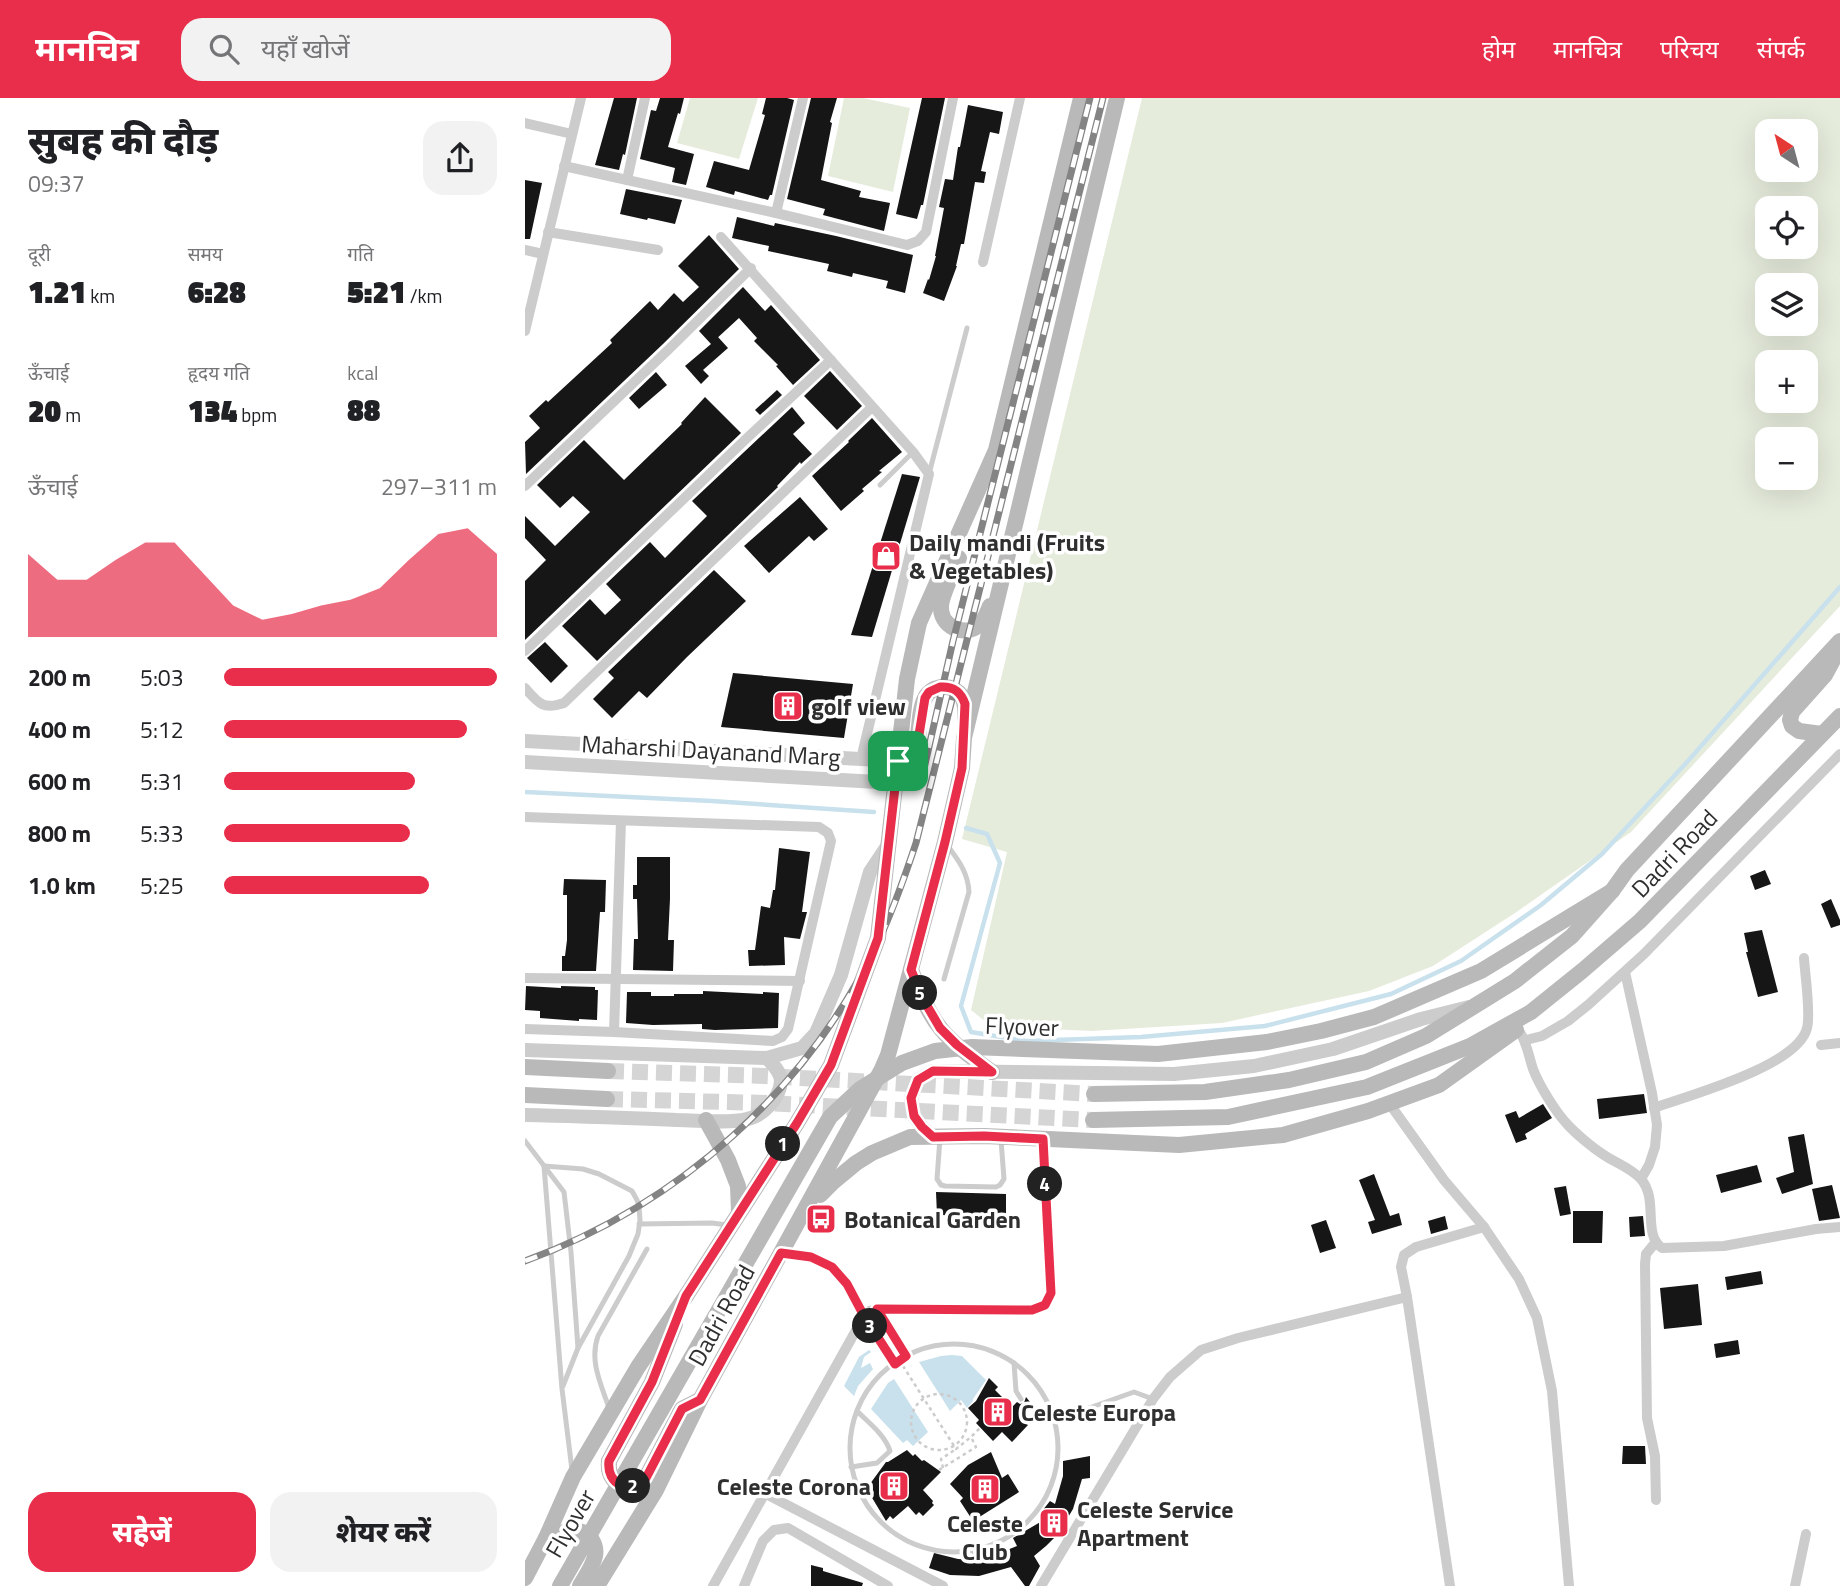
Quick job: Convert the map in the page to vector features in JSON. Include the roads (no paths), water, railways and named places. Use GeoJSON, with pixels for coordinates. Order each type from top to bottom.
{"type":"FeatureCollection","features":[{"type":"Feature","properties":{"kind":"main road"},"geometry":{"type":"LineString","coordinates":[[1002,580],[983,621],[978,626],[964,631],[956,629],[944,620],[941,605],[943,598],[965,545],[996,450],[1081,98]]}},
{"type":"Feature","properties":{"kind":"main road"},"geometry":{"type":"LineString","coordinates":[[964,738],[1117,98]]}},
{"type":"Feature","properties":{"kind":"main road"},"geometry":{"type":"LineString","coordinates":[[525,1578],[573,1477],[610,1413],[797,1123],[831,1065],[878,938],[907,680],[919,623],[996,450]]}},
{"type":"Feature","properties":{"kind":"main road"},"geometry":{"type":"LineString","coordinates":[[1822,734],[1799,731],[1790,720],[1792,712],[1825,675],[1836,657],[1840,643]]}},
{"type":"Feature","properties":{"kind":"main road","name":"Dadri Road"},"geometry":{"type":"LineString","coordinates":[[1094,1094],[1205,1092],[1289,1080],[1366,1062],[1426,1035],[1515,981],[1572,936],[1636,860],[1840,643]]}},
{"type":"Feature","properties":{"kind":"main road"},"geometry":{"type":"LineString","coordinates":[[803,1213],[882,1069],[894,1034],[962,768],[965,704],[954,689],[947,687],[929,692],[923,704],[917,747],[898,761]]}},
{"type":"Feature","properties":{"kind":"main road","name":"Dadri Road"},"geometry":{"type":"LineString","coordinates":[[1531,1012],[1640,921],[1840,716]]}},
{"type":"Feature","properties":{"kind":"main road","name":"Flyover"},"geometry":{"type":"LineString","coordinates":[[559,1586],[830,1117],[860,1089],[902,1063],[935,1051],[972,1047],[1158,1055],[1267,1042],[1321,1031],[1374,1017],[1481,971],[1612,891]]}},
{"type":"Feature","properties":{"kind":"main road"},"geometry":{"type":"LineString","coordinates":[[911,970],[923,999],[940,1028],[992,1072]]}},
{"type":"Feature","properties":{"kind":"main road"},"geometry":{"type":"LineString","coordinates":[[803,1213],[832,1182],[856,1163],[872,1153],[911,1137],[1000,1137],[1179,1145],[1275,1136],[1368,1111],[1439,1084],[1522,1034],[1531,1012]]}},
{"type":"Feature","properties":{"kind":"main road"},"geometry":{"type":"LineString","coordinates":[[1093,1120],[1228,1117],[1367,1087],[1470,1045],[1531,1012]]}},
{"type":"Feature","properties":{"kind":"main road"},"geometry":{"type":"LineString","coordinates":[[525,1067],[608,1071]]}},
{"type":"Feature","properties":{"kind":"main road"},"geometry":{"type":"LineString","coordinates":[[525,1095],[607,1099]]}},
{"type":"Feature","properties":{"kind":"main road"},"geometry":{"type":"LineString","coordinates":[[706,1120],[739,1186],[734,1219]]}},
{"type":"Feature","properties":{"kind":"main road","name":"Dadri Road"},"geometry":{"type":"LineString","coordinates":[[597,1586],[656,1490],[700,1400],[803,1213]]}},
{"type":"Feature","properties":{"kind":"main road"},"geometry":{"type":"LineString","coordinates":[[686,1296],[652,1382],[609,1461],[608,1468],[613,1479],[623,1486],[636,1486],[642,1482],[682,1409],[700,1400]]}},
{"type":"Feature","properties":{"kind":"main road"},"geometry":{"type":"LineString","coordinates":[[546,1538],[572,1530],[584,1533],[592,1541],[595,1559],[580,1586]]}},
{"type":"Feature","properties":{"kind":"street"},"geometry":{"type":"LineString","coordinates":[[525,331],[581,98]]}},
{"type":"Feature","properties":{"kind":"street"},"geometry":{"type":"LineString","coordinates":[[627,180],[645,98]]}},
{"type":"Feature","properties":{"kind":"street"},"geometry":{"type":"LineString","coordinates":[[776,213],[803,98]]}},
{"type":"Feature","properties":{"kind":"street"},"geometry":{"type":"LineString","coordinates":[[564,166],[907,245],[918,241],[926,232],[953,98]]}},
{"type":"Feature","properties":{"kind":"street"},"geometry":{"type":"LineString","coordinates":[[983,262],[1020,98]]}},
{"type":"Feature","properties":{"kind":"street"},"geometry":{"type":"LineString","coordinates":[[525,123],[572,134]]}},
{"type":"Feature","properties":{"kind":"street"},"geometry":{"type":"LineString","coordinates":[[548,232],[658,250]]}},
{"type":"Feature","properties":{"kind":"street"},"geometry":{"type":"LineString","coordinates":[[721,237],[913,452],[929,474],[861,759]]}},
{"type":"Feature","properties":{"kind":"street"},"geometry":{"type":"LineString","coordinates":[[525,250],[543,254]]}},
{"type":"Feature","properties":{"kind":"street"},"geometry":{"type":"LineString","coordinates":[[525,486],[751,268]]}},
{"type":"Feature","properties":{"kind":"street"},"geometry":{"type":"LineString","coordinates":[[525,651],[831,360]]}},
{"type":"Feature","properties":{"kind":"street"},"geometry":{"type":"LineString","coordinates":[[525,688],[539,703],[550,708],[564,703],[872,407]]}},
{"type":"Feature","properties":{"kind":"street","name":"Maharshi Dayanand Marg"},"geometry":{"type":"LineString","coordinates":[[525,741],[898,761]]}},
{"type":"Feature","properties":{"kind":"street"},"geometry":{"type":"LineString","coordinates":[[1840,754],[1625,972],[1569,1021],[1542,1036],[1522,1034],[1534,1071],[1567,1125],[1641,1179],[1649,1194],[1655,1243],[1662,1248],[1724,1246],[1840,1227]]}},
{"type":"Feature","properties":{"kind":"street","name":"Maharshi Dayanand Marg"},"geometry":{"type":"LineString","coordinates":[[525,762],[895,783]]}},
{"type":"Feature","properties":{"kind":"street"},"geometry":{"type":"LineString","coordinates":[[525,817],[819,827],[828,832],[831,841],[800,981],[788,1029],[782,1037],[773,1041],[525,1029]]}},
{"type":"Feature","properties":{"kind":"street"},"geometry":{"type":"LineString","coordinates":[[614,1032],[621,821]]}},
{"type":"Feature","properties":{"kind":"street"},"geometry":{"type":"LineString","coordinates":[[525,1050],[767,1058],[802,1048],[816,1033],[841,975],[870,872],[888,845]]}},
{"type":"Feature","properties":{"kind":"street"},"geometry":{"type":"LineString","coordinates":[[1654,1108],[1753,1071],[1777,1060],[1796,1046],[1804,1037],[1808,1025],[1804,958]]}},
{"type":"Feature","properties":{"kind":"street"},"geometry":{"type":"LineString","coordinates":[[1625,972],[1657,1125],[1655,1147],[1649,1166],[1641,1179]]}},
{"type":"Feature","properties":{"kind":"street"},"geometry":{"type":"LineString","coordinates":[[525,978],[800,981]]}},
{"type":"Feature","properties":{"kind":"street"},"geometry":{"type":"LineString","coordinates":[[937,1137],[922,1127],[914,1116],[911,1098],[918,1080],[933,1071],[1174,1074],[1254,1066],[1332,1049],[1421,1019],[1477,1004]]}},
{"type":"Feature","properties":{"kind":"street"},"geometry":{"type":"LineString","coordinates":[[1821,1045],[1840,1043]]}},
{"type":"Feature","properties":{"kind":"street"},"geometry":{"type":"LineString","coordinates":[[525,1115],[745,1120],[765,1110],[777,1093],[781,1079],[777,1069],[767,1058]]}},
{"type":"Feature","properties":{"kind":"street"},"geometry":{"type":"LineString","coordinates":[[1389,1103],[1444,1180],[1484,1227],[1519,1279],[1537,1318],[1552,1391],[1569,1586]]}},
{"type":"Feature","properties":{"kind":"street"},"geometry":{"type":"LineString","coordinates":[[713,1586],[869,1311],[1032,1310],[1045,1305],[1051,1293],[1043,1139]]}},
{"type":"Feature","properties":{"kind":"street"},"geometry":{"type":"LineString","coordinates":[[1450,1586],[1401,1267],[1404,1255],[1416,1247],[1484,1227]]}},
{"type":"Feature","properties":{"kind":"street"},"geometry":{"type":"LineString","coordinates":[[1655,1243],[1646,1254],[1645,1264],[1647,1419],[1655,1456],[1656,1500]]}},
{"type":"Feature","properties":{"kind":"street"},"geometry":{"type":"LineString","coordinates":[[781,1253],[811,1257],[832,1267],[847,1284],[864,1316]]}},
{"type":"Feature","properties":{"kind":"street"},"geometry":{"type":"LineString","coordinates":[[1041,1586],[1153,1399],[1170,1377],[1201,1350],[1238,1338],[1407,1297]]}},
{"type":"Feature","properties":{"kind":"street"},"geometry":{"type":"LineString","coordinates":[[764,1493],[943,1586]]}},
{"type":"Feature","properties":{"kind":"street"},"geometry":{"type":"LineString","coordinates":[[744,1586],[763,1541],[773,1530],[788,1528],[888,1586]]}},
{"type":"Feature","properties":{"kind":"street"},"geometry":{"type":"LineString","coordinates":[[1795,1586],[1806,1534]]}},
{"type":"Feature","properties":{"kind":"lane"},"geometry":{"type":"LineString","coordinates":[[929,474],[967,328]]}},
{"type":"Feature","properties":{"kind":"lane"},"geometry":{"type":"LineString","coordinates":[[880,485],[913,452]]}},
{"type":"Feature","properties":{"kind":"lane"},"geometry":{"type":"LineString","coordinates":[[944,979],[969,892],[968,877],[945,842]]}},
{"type":"Feature","properties":{"kind":"lane"},"geometry":{"type":"LineString","coordinates":[[937,1137],[937,1179],[941,1185],[996,1187],[1004,1180],[1000,1137]]}},
{"type":"Feature","properties":{"kind":"lane"},"geometry":{"type":"LineString","coordinates":[[525,1141],[564,1192],[578,1348]]}},
{"type":"Feature","properties":{"kind":"lane"},"geometry":{"type":"LineString","coordinates":[[544,1166],[583,1169],[599,1174],[625,1186],[637,1199],[638,1234],[578,1348],[562,1389]]}},
{"type":"Feature","properties":{"kind":"lane"},"geometry":{"type":"LineString","coordinates":[[544,1166],[562,1389],[573,1477]]}},
{"type":"Feature","properties":{"kind":"lane"},"geometry":{"type":"LineString","coordinates":[[639,1224],[712,1223],[734,1219]]}},
{"type":"Feature","properties":{"kind":"lane"},"geometry":{"type":"LineString","coordinates":[[610,1413],[593,1359],[593,1349],[647,1249]]}},
{"type":"Feature","properties":{"kind":"lane"},"geometry":{"type":"LineString","coordinates":[[877,1309],[900,1360]]}},
{"type":"Feature","properties":{"kind":"lane"},"geometry":{"type":"LineString","coordinates":[[864,1316],[900,1360]]}},
{"type":"Feature","properties":{"kind":"lane"},"geometry":{"type":"LineString","coordinates":[[955,1343],[987,1350],[1014,1363],[1034,1377],[1051,1410],[1059,1441],[1059,1460],[1055,1482],[1041,1509],[1022,1528],[955,1555],[916,1548],[873,1516],[851,1467],[848,1450],[853,1420],[865,1394],[886,1369],[900,1360],[921,1349],[955,1343]]}},
{"type":"Feature","properties":{"kind":"lane"},"geometry":{"type":"LineString","coordinates":[[1014,1363],[1016,1391],[1021,1399]]}},
{"type":"Feature","properties":{"kind":"lane"},"geometry":{"type":"LineString","coordinates":[[1075,1413],[1134,1392],[1153,1399]]}},
{"type":"Feature","properties":{"kind":"lane"},"geometry":{"type":"LineString","coordinates":[[1029,1407],[1041,1412],[1051,1410]]}},
{"type":"Feature","properties":{"kind":"lane"},"geometry":{"type":"LineString","coordinates":[[851,1467],[877,1463],[890,1451],[882,1436],[857,1410]]}},
{"type":"Feature","properties":{"kind":"water"},"geometry":{"type":"Polygon","coordinates":[[[869,1350],[871,1352],[864,1357],[861,1368],[870,1363],[873,1369],[858,1386],[854,1396],[844,1386],[859,1357],[869,1350]]]}},
{"type":"Feature","properties":{"kind":"water"},"geometry":{"type":"Polygon","coordinates":[[[952,1355],[962,1356],[986,1380],[967,1408],[961,1400],[950,1411],[919,1362],[952,1355]]]}},
{"type":"Feature","properties":{"kind":"water"},"geometry":{"type":"Polygon","coordinates":[[[894,1379],[928,1432],[913,1446],[907,1440],[903,1443],[871,1409],[888,1383],[894,1379]]]}},
{"type":"Feature","properties":{"kind":"waterway"},"geometry":{"type":"LineString","coordinates":[[966,828],[987,834],[1000,863],[961,1006],[971,1032],[1026,1041],[1141,1037],[1265,1026],[1391,994],[1461,961],[1541,905],[1602,854],[1688,761],[1840,587]]}},
{"type":"Feature","properties":{"kind":"waterway"},"geometry":{"type":"LineString","coordinates":[[525,792],[874,812]]}},
{"type":"Feature","properties":{"kind":"tunnel"},"geometry":{"type":"LineString","coordinates":[[608,1071],[765,1076],[1094,1094]]}},
{"type":"Feature","properties":{"kind":"tunnel"},"geometry":{"type":"LineString","coordinates":[[607,1099],[767,1103],[1093,1120]]}},
{"type":"Feature","properties":{"kind":"railway"},"geometry":{"type":"LineString","coordinates":[[923,773],[953,641],[1090,98]]}},
{"type":"Feature","properties":{"kind":"railway"},"geometry":{"type":"LineString","coordinates":[[525,1261],[581,1237],[635,1208],[685,1174],[733,1136],[776,1093],[815,1046],[849,996],[878,942],[916,843],[1103,98]]}},
{"type":"Feature","properties":{"kind":"place","name":"Daily mandi (Fruits & Vegetables)"},"geometry":{"type":"Point","coordinates":[886,556]}},
{"type":"Feature","properties":{"kind":"place","name":"golf view"},"geometry":{"type":"Point","coordinates":[788,706]}},
{"type":"Feature","properties":{"kind":"place","name":"Botanical Garden"},"geometry":{"type":"Point","coordinates":[821,1219]}},
{"type":"Feature","properties":{"kind":"place","name":"Celeste Europa"},"geometry":{"type":"Point","coordinates":[998,1412]}},
{"type":"Feature","properties":{"kind":"place","name":"Celeste Corona"},"geometry":{"type":"Point","coordinates":[894,1486]}},
{"type":"Feature","properties":{"kind":"place","name":"Celeste Club"},"geometry":{"type":"Point","coordinates":[985,1489]}},
{"type":"Feature","properties":{"kind":"place","name":"Celeste Service Apartment"},"geometry":{"type":"Point","coordinates":[1054,1523]}}]}
